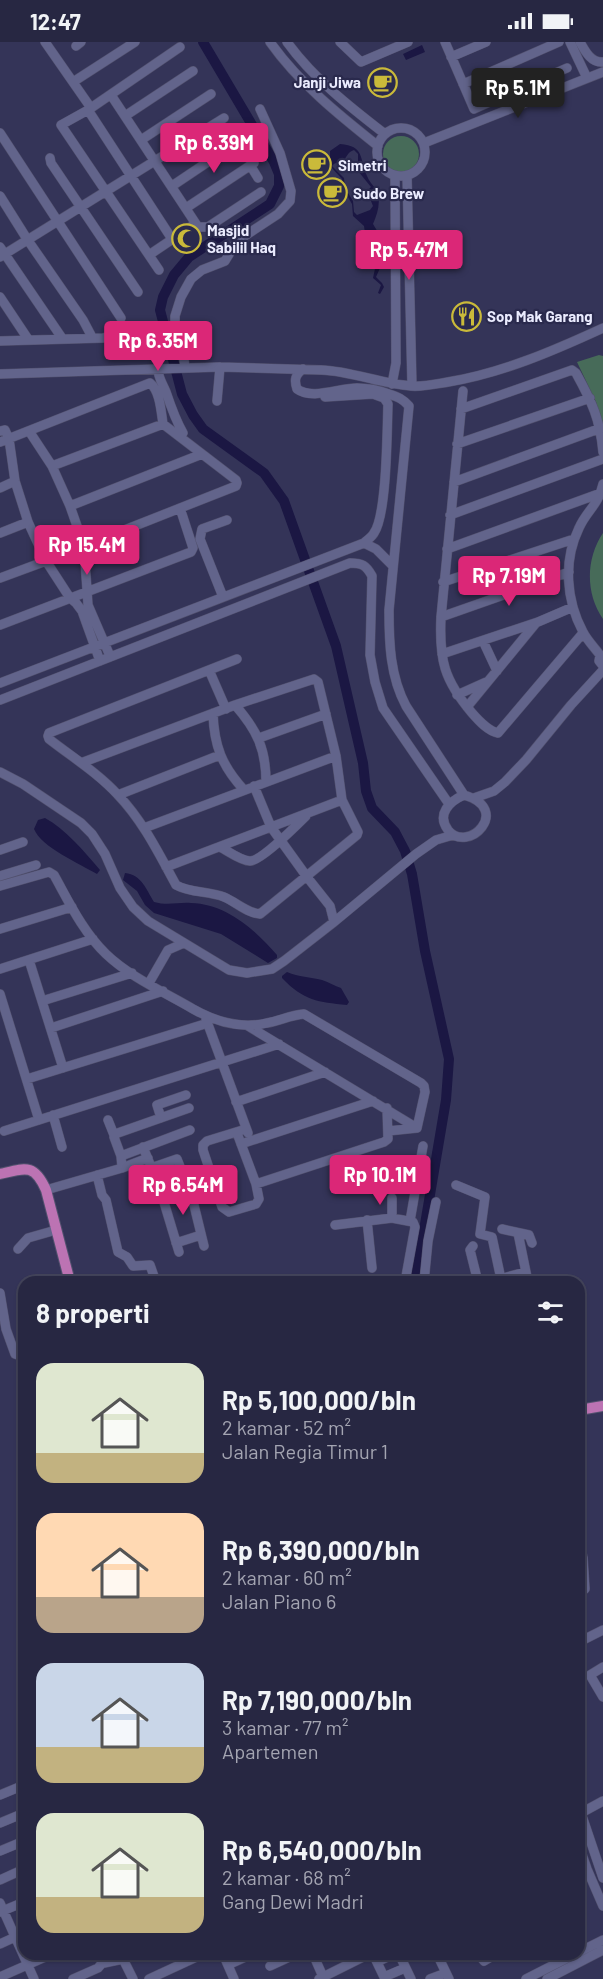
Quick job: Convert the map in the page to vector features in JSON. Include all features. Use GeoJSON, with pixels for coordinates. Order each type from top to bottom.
{"type":"FeatureCollection","features":[{"type":"Feature","properties":{"kind":"main road"},"geometry":{"type":"LineString","coordinates":[[0,1174],[28,1169],[35,1172],[41,1179],[46,1190],[68,1276]]}},
{"type":"Feature","properties":{"kind":"main road"},"geometry":{"type":"LineString","coordinates":[[585,1408],[603,1406]]}},
{"type":"Feature","properties":{"kind":"street"},"geometry":{"type":"LineString","coordinates":[[45,42],[73,82],[172,239]]}},
{"type":"Feature","properties":{"kind":"street"},"geometry":{"type":"LineString","coordinates":[[73,82],[135,42]]}},
{"type":"Feature","properties":{"kind":"street"},"geometry":{"type":"LineString","coordinates":[[270,42],[286,64],[329,106],[378,146]]}},
{"type":"Feature","properties":{"kind":"street"},"geometry":{"type":"LineString","coordinates":[[287,42],[296,55],[338,96],[385,134]]}},
{"type":"Feature","properties":{"kind":"street"},"geometry":{"type":"LineString","coordinates":[[340,42],[361,62],[408,42]]}},
{"type":"Feature","properties":{"kind":"street"},"geometry":{"type":"LineString","coordinates":[[445,42],[474,109],[567,68]]}},
{"type":"Feature","properties":{"kind":"street"},"geometry":{"type":"LineString","coordinates":[[451,57],[486,42]]}},
{"type":"Feature","properties":{"kind":"street"},"geometry":{"type":"LineString","coordinates":[[463,84],[559,42]]}},
{"type":"Feature","properties":{"kind":"street"},"geometry":{"type":"LineString","coordinates":[[570,42],[587,78]]}},
{"type":"Feature","properties":{"kind":"street"},"geometry":{"type":"LineString","coordinates":[[580,42],[586,53],[601,62]]}},
{"type":"Feature","properties":{"kind":"street"},"geometry":{"type":"LineString","coordinates":[[159,270],[61,125],[111,95],[180,47]]}},
{"type":"Feature","properties":{"kind":"street"},"geometry":{"type":"LineString","coordinates":[[125,116],[193,71]]}},
{"type":"Feature","properties":{"kind":"street"},"geometry":{"type":"LineString","coordinates":[[424,143],[603,72]]}},
{"type":"Feature","properties":{"kind":"street"},"geometry":{"type":"LineString","coordinates":[[141,140],[211,94]]}},
{"type":"Feature","properties":{"kind":"street"},"geometry":{"type":"LineString","coordinates":[[111,95],[199,226]]}},
{"type":"Feature","properties":{"kind":"street"},"geometry":{"type":"LineString","coordinates":[[329,106],[338,96]]}},
{"type":"Feature","properties":{"kind":"street"},"geometry":{"type":"LineString","coordinates":[[184,368],[182,343],[175,316],[181,297],[191,279],[202,270],[225,261],[237,241],[278,214],[290,201],[291,191],[280,153],[260,109]]}},
{"type":"Feature","properties":{"kind":"street"},"geometry":{"type":"LineString","coordinates":[[62,338],[2,253],[224,118]]}},
{"type":"Feature","properties":{"kind":"street"},"geometry":{"type":"LineString","coordinates":[[399,128],[407,129],[414,132],[424,143],[426,151],[421,166],[415,172],[407,176],[395,176],[380,164],[377,155],[378,146],[385,134],[399,128]]}},
{"type":"Feature","properties":{"kind":"street"},"geometry":{"type":"LineString","coordinates":[[0,133],[60,219],[121,318]]}},
{"type":"Feature","properties":{"kind":"street"},"geometry":{"type":"LineString","coordinates":[[172,186],[242,139]]}},
{"type":"Feature","properties":{"kind":"street"},"geometry":{"type":"LineString","coordinates":[[50,158],[78,208],[138,292]]}},
{"type":"Feature","properties":{"kind":"street"},"geometry":{"type":"LineString","coordinates":[[186,208],[252,164],[258,178]]}},
{"type":"Feature","properties":{"kind":"street"},"geometry":{"type":"LineString","coordinates":[[392,384],[396,363],[395,176]]}},
{"type":"Feature","properties":{"kind":"street"},"geometry":{"type":"LineString","coordinates":[[407,176],[411,386]]}},
{"type":"Feature","properties":{"kind":"street"},"geometry":{"type":"LineString","coordinates":[[149,255],[172,239],[199,226],[208,227],[261,192]]}},
{"type":"Feature","properties":{"kind":"street"},"geometry":{"type":"LineString","coordinates":[[0,196],[92,337]]}},
{"type":"Feature","properties":{"kind":"street"},"geometry":{"type":"LineString","coordinates":[[0,297],[28,339]]}},
{"type":"Feature","properties":{"kind":"street"},"geometry":{"type":"LineString","coordinates":[[0,374],[184,368],[303,369],[336,370],[392,384],[411,386],[464,379],[494,372],[556,349],[603,327]]}},
{"type":"Feature","properties":{"kind":"street"},"geometry":{"type":"LineString","coordinates":[[0,340],[105,338],[110,336]]}},
{"type":"Feature","properties":{"kind":"street"},"geometry":{"type":"LineString","coordinates":[[217,401],[220,368]]}},
{"type":"Feature","properties":{"kind":"street"},"geometry":{"type":"LineString","coordinates":[[161,369],[158,375],[174,417],[183,433]]}},
{"type":"Feature","properties":{"kind":"street"},"geometry":{"type":"LineString","coordinates":[[0,683],[363,543],[374,533],[383,498],[387,440],[387,404],[384,398],[373,394],[314,398],[298,395],[288,380],[289,369]]}},
{"type":"Feature","properties":{"kind":"street"},"geometry":{"type":"LineString","coordinates":[[303,369],[295,379],[297,389],[302,392],[312,394],[368,388],[403,399],[409,406],[393,566],[389,634],[393,668],[399,692],[406,706],[469,797],[486,810]]}},
{"type":"Feature","properties":{"kind":"street"},"geometry":{"type":"LineString","coordinates":[[461,409],[572,370],[590,398],[601,428],[603,452]]}},
{"type":"Feature","properties":{"kind":"street"},"geometry":{"type":"LineString","coordinates":[[4,440],[150,383],[154,387],[160,405],[163,424],[236,480],[236,486],[84,546]]}},
{"type":"Feature","properties":{"kind":"street"},"geometry":{"type":"LineString","coordinates":[[463,391],[441,617],[442,654],[448,678],[457,695],[485,726],[495,733],[501,731],[584,633]]}},
{"type":"Feature","properties":{"kind":"street"},"geometry":{"type":"LineString","coordinates":[[457,444],[590,398]]}},
{"type":"Feature","properties":{"kind":"street"},"geometry":{"type":"LineString","coordinates":[[52,466],[163,424]]}},
{"type":"Feature","properties":{"kind":"street"},"geometry":{"type":"LineString","coordinates":[[454,482],[601,428]]}},
{"type":"Feature","properties":{"kind":"street"},"geometry":{"type":"LineString","coordinates":[[0,431],[5,430],[4,440],[15,481],[28,522],[46,561],[70,598],[82,611],[99,644],[110,656]]}},
{"type":"Feature","properties":{"kind":"street"},"geometry":{"type":"LineString","coordinates":[[29,431],[52,466],[70,506],[84,546],[88,605],[99,644],[100,661]]}},
{"type":"Feature","properties":{"kind":"street"},"geometry":{"type":"LineString","coordinates":[[387,440],[397,438],[406,443]]}},
{"type":"Feature","properties":{"kind":"street"},"geometry":{"type":"LineString","coordinates":[[70,506],[202,454]]}},
{"type":"Feature","properties":{"kind":"street"},"geometry":{"type":"LineString","coordinates":[[450,515],[603,459]]}},
{"type":"Feature","properties":{"kind":"street"},"geometry":{"type":"LineString","coordinates":[[0,488],[15,481]]}},
{"type":"Feature","properties":{"kind":"street"},"geometry":{"type":"LineString","coordinates":[[447,549],[602,488]]}},
{"type":"Feature","properties":{"kind":"street"},"geometry":{"type":"LineString","coordinates":[[443,821],[453,835],[460,837],[477,833],[486,821],[486,810],[494,791],[525,760],[603,668],[599,662],[601,654],[584,633],[569,592],[569,572],[574,539],[580,526],[595,506],[602,488]]}},
{"type":"Feature","properties":{"kind":"street"},"geometry":{"type":"LineString","coordinates":[[0,625],[191,552],[193,546],[180,508]]}},
{"type":"Feature","properties":{"kind":"street"},"geometry":{"type":"LineString","coordinates":[[223,597],[200,539],[202,529],[227,520]]}},
{"type":"Feature","properties":{"kind":"street"},"geometry":{"type":"LineString","coordinates":[[0,533],[28,522]]}},
{"type":"Feature","properties":{"kind":"street"},"geometry":{"type":"LineString","coordinates":[[443,582],[574,539]]}},
{"type":"Feature","properties":{"kind":"street"},"geometry":{"type":"LineString","coordinates":[[363,543],[376,549],[393,566]]}},
{"type":"Feature","properties":{"kind":"street"},"geometry":{"type":"LineString","coordinates":[[0,578],[46,561]]}},
{"type":"Feature","properties":{"kind":"street"},"geometry":{"type":"LineString","coordinates":[[0,700],[350,563],[361,562],[372,576],[370,655],[383,708],[449,804]]}},
{"type":"Feature","properties":{"kind":"street"},"geometry":{"type":"LineString","coordinates":[[441,617],[569,572]]}},
{"type":"Feature","properties":{"kind":"street"},"geometry":{"type":"LineString","coordinates":[[442,654],[538,622],[573,607]]}},
{"type":"Feature","properties":{"kind":"street"},"geometry":{"type":"LineString","coordinates":[[467,706],[538,622]]}},
{"type":"Feature","properties":{"kind":"street"},"geometry":{"type":"LineString","coordinates":[[483,640],[497,671]]}},
{"type":"Feature","properties":{"kind":"street"},"geometry":{"type":"LineString","coordinates":[[81,764],[230,707],[314,679],[318,682],[336,756],[342,800],[358,832],[260,914],[254,914],[224,897],[204,891],[184,889],[176,885],[144,828],[118,795],[103,780],[81,764],[49,738],[49,733],[237,659]]}},
{"type":"Feature","properties":{"kind":"street"},"geometry":{"type":"LineString","coordinates":[[373,671],[393,668]]}},
{"type":"Feature","properties":{"kind":"street"},"geometry":{"type":"LineString","coordinates":[[209,670],[230,707],[248,720],[259,738],[266,762],[266,782]]}},
{"type":"Feature","properties":{"kind":"street"},"geometry":{"type":"LineString","coordinates":[[457,695],[488,681]]}},
{"type":"Feature","properties":{"kind":"street"},"geometry":{"type":"LineString","coordinates":[[213,713],[214,736],[220,755],[230,775],[244,790]]}},
{"type":"Feature","properties":{"kind":"street"},"geometry":{"type":"LineString","coordinates":[[259,738],[326,714]]}},
{"type":"Feature","properties":{"kind":"street"},"geometry":{"type":"LineString","coordinates":[[118,795],[220,755]]}},
{"type":"Feature","properties":{"kind":"street"},"geometry":{"type":"LineString","coordinates":[[144,828],[336,756]]}},
{"type":"Feature","properties":{"kind":"street"},"geometry":{"type":"LineString","coordinates":[[0,772],[23,784],[81,824],[97,841],[120,888],[133,907],[148,921],[229,970],[247,973],[272,969],[334,922],[416,854],[436,840],[453,835]]}},
{"type":"Feature","properties":{"kind":"street"},"geometry":{"type":"LineString","coordinates":[[254,786],[271,827],[330,906],[334,922]]}},
{"type":"Feature","properties":{"kind":"street"},"geometry":{"type":"LineString","coordinates":[[436,840],[444,813],[454,799],[494,791]]}},
{"type":"Feature","properties":{"kind":"street"},"geometry":{"type":"LineString","coordinates":[[166,867],[342,800]]}},
{"type":"Feature","properties":{"kind":"street"},"geometry":{"type":"LineString","coordinates":[[220,847],[249,861],[255,860],[280,841],[311,812]]}},
{"type":"Feature","properties":{"kind":"street"},"geometry":{"type":"LineString","coordinates":[[0,850],[23,842]]}},
{"type":"Feature","properties":{"kind":"street"},"geometry":{"type":"LineString","coordinates":[[0,876],[36,865]]}},
{"type":"Feature","properties":{"kind":"street"},"geometry":{"type":"LineString","coordinates":[[0,886],[49,872],[54,875],[93,939],[106,954],[206,1020],[248,1026],[266,1024],[304,1014],[424,1086],[425,1092],[417,1128]]}},
{"type":"Feature","properties":{"kind":"street"},"geometry":{"type":"LineString","coordinates":[[330,906],[346,912]]}},
{"type":"Feature","properties":{"kind":"street"},"geometry":{"type":"LineString","coordinates":[[0,929],[72,907]]}},
{"type":"Feature","properties":{"kind":"street"},"geometry":{"type":"LineString","coordinates":[[149,983],[168,950],[166,932]]}},
{"type":"Feature","properties":{"kind":"street"},"geometry":{"type":"LineString","coordinates":[[0,969],[93,939]]}},
{"type":"Feature","properties":{"kind":"street"},"geometry":{"type":"LineString","coordinates":[[168,950],[184,943]]}},
{"type":"Feature","properties":{"kind":"street"},"geometry":{"type":"LineString","coordinates":[[29,960],[63,1068]]}},
{"type":"Feature","properties":{"kind":"street"},"geometry":{"type":"LineString","coordinates":[[42,1001],[132,973]]}},
{"type":"Feature","properties":{"kind":"street"},"geometry":{"type":"LineString","coordinates":[[51,1028],[163,991]]}},
{"type":"Feature","properties":{"kind":"street"},"geometry":{"type":"LineString","coordinates":[[0,994],[39,1120]]}},
{"type":"Feature","properties":{"kind":"street"},"geometry":{"type":"LineString","coordinates":[[206,1020],[246,1129],[246,1143],[259,1199],[256,1204],[232,1213],[222,1207],[203,1145],[207,1141],[246,1129]]}},
{"type":"Feature","properties":{"kind":"street"},"geometry":{"type":"LineString","coordinates":[[27,1079],[206,1020]]}},
{"type":"Feature","properties":{"kind":"street"},"geometry":{"type":"LineString","coordinates":[[248,1026],[417,1128]]}},
{"type":"Feature","properties":{"kind":"street"},"geometry":{"type":"LineString","coordinates":[[4,1131],[279,1044]]}},
{"type":"Feature","properties":{"kind":"street"},"geometry":{"type":"LineString","coordinates":[[236,1102],[325,1072]]}},
{"type":"Feature","properties":{"kind":"street"},"geometry":{"type":"LineString","coordinates":[[161,1118],[157,1105],[186,1095]]}},
{"type":"Feature","properties":{"kind":"street"},"geometry":{"type":"LineString","coordinates":[[246,1143],[373,1101]]}},
{"type":"Feature","properties":{"kind":"street"},"geometry":{"type":"LineString","coordinates":[[114,1135],[189,1108]]}},
{"type":"Feature","properties":{"kind":"street"},"geometry":{"type":"LineString","coordinates":[[256,1184],[384,1142],[388,1139],[387,1108]]}},
{"type":"Feature","properties":{"kind":"street"},"geometry":{"type":"LineString","coordinates":[[53,1115],[62,1147]]}},
{"type":"Feature","properties":{"kind":"street"},"geometry":{"type":"LineString","coordinates":[[108,1120],[121,1156],[122,1168]]}},
{"type":"Feature","properties":{"kind":"street"},"geometry":{"type":"LineString","coordinates":[[388,1131],[417,1128]]}},
{"type":"Feature","properties":{"kind":"street"},"geometry":{"type":"LineString","coordinates":[[121,1156],[190,1130]]}},
{"type":"Feature","properties":{"kind":"street"},"geometry":{"type":"LineString","coordinates":[[237,1133],[246,1143]]}},
{"type":"Feature","properties":{"kind":"street"},"geometry":{"type":"LineString","coordinates":[[410,1221],[423,1146]]}},
{"type":"Feature","properties":{"kind":"street"},"geometry":{"type":"LineString","coordinates":[[143,1147],[178,1247],[201,1235]]}},
{"type":"Feature","properties":{"kind":"street"},"geometry":{"type":"LineString","coordinates":[[46,1190],[122,1168],[174,1159],[179,1161],[185,1179],[136,1189]]}},
{"type":"Feature","properties":{"kind":"street"},"geometry":{"type":"LineString","coordinates":[[97,1175],[106,1200],[118,1252],[127,1257],[133,1266],[150,1265],[154,1276]]}},
{"type":"Feature","properties":{"kind":"street"},"geometry":{"type":"LineString","coordinates":[[456,1185],[485,1197],[480,1234],[492,1237],[500,1276]]}},
{"type":"Feature","properties":{"kind":"street"},"geometry":{"type":"LineString","coordinates":[[192,1197],[204,1246]]}},
{"type":"Feature","properties":{"kind":"street"},"geometry":{"type":"LineString","coordinates":[[392,1198],[392,1218]]}},
{"type":"Feature","properties":{"kind":"street"},"geometry":{"type":"LineString","coordinates":[[425,1276],[427,1248],[436,1202]]}},
{"type":"Feature","properties":{"kind":"street"},"geometry":{"type":"LineString","coordinates":[[335,1225],[392,1218],[414,1223],[406,1276]]}},
{"type":"Feature","properties":{"kind":"street"},"geometry":{"type":"LineString","coordinates":[[367,1220],[372,1268]]}},
{"type":"Feature","properties":{"kind":"street"},"geometry":{"type":"LineString","coordinates":[[501,1229],[529,1235],[532,1243]]}},
{"type":"Feature","properties":{"kind":"street"},"geometry":{"type":"LineString","coordinates":[[18,1249],[28,1238],[56,1230]]}},
{"type":"Feature","properties":{"kind":"street"},"geometry":{"type":"LineString","coordinates":[[518,1233],[526,1276]]}},
{"type":"Feature","properties":{"kind":"street"},"geometry":{"type":"LineString","coordinates":[[473,1246],[470,1250],[476,1276]]}},
{"type":"Feature","properties":{"kind":"street"},"geometry":{"type":"LineString","coordinates":[[511,1276],[525,1272]]}},
{"type":"Feature","properties":{"kind":"street"},"geometry":{"type":"LineString","coordinates":[[0,1293],[6,1329],[15,1354],[18,1355]]}},
{"type":"Feature","properties":{"kind":"street"},"geometry":{"type":"LineString","coordinates":[[585,1639],[603,1631]]}},
{"type":"Feature","properties":{"kind":"street"},"geometry":{"type":"LineString","coordinates":[[603,1667],[590,1675],[603,1697]]}},
{"type":"Feature","properties":{"kind":"street"},"geometry":{"type":"LineString","coordinates":[[0,1795],[18,1788]]}},
{"type":"Feature","properties":{"kind":"street"},"geometry":{"type":"LineString","coordinates":[[585,1808],[603,1801]]}},
{"type":"Feature","properties":{"kind":"street"},"geometry":{"type":"LineString","coordinates":[[0,1823],[18,1816]]}},
{"type":"Feature","properties":{"kind":"street"},"geometry":{"type":"LineString","coordinates":[[585,1825],[603,1878]]}},
{"type":"Feature","properties":{"kind":"street"},"geometry":{"type":"LineString","coordinates":[[0,1851],[18,1844]]}},
{"type":"Feature","properties":{"kind":"street"},"geometry":{"type":"LineString","coordinates":[[0,1880],[18,1872]]}},
{"type":"Feature","properties":{"kind":"street"},"geometry":{"type":"LineString","coordinates":[[585,1874],[603,1906]]}},
{"type":"Feature","properties":{"kind":"street"},"geometry":{"type":"LineString","coordinates":[[18,1904],[1,1909],[18,1932]]}},
{"type":"Feature","properties":{"kind":"street"},"geometry":{"type":"LineString","coordinates":[[0,1944],[18,1936]]}},
{"type":"Feature","properties":{"kind":"street"},"geometry":{"type":"LineString","coordinates":[[585,1949],[603,1940]]}},
{"type":"Feature","properties":{"kind":"street"},"geometry":{"type":"LineString","coordinates":[[585,1959],[603,1950]]}},
{"type":"Feature","properties":{"kind":"street"},"geometry":{"type":"LineString","coordinates":[[27,1960],[34,1979]]}},
{"type":"Feature","properties":{"kind":"street"},"geometry":{"type":"LineString","coordinates":[[0,1977],[39,1960]]}},
{"type":"Feature","properties":{"kind":"street"},"geometry":{"type":"LineString","coordinates":[[73,1979],[98,1968],[102,1960]]}},
{"type":"Feature","properties":{"kind":"street"},"geometry":{"type":"LineString","coordinates":[[124,1960],[133,1979]]}},
{"type":"Feature","properties":{"kind":"street"},"geometry":{"type":"LineString","coordinates":[[149,1979],[190,1960]]}},
{"type":"Feature","properties":{"kind":"street"},"geometry":{"type":"LineString","coordinates":[[226,1960],[230,1978]]}},
{"type":"Feature","properties":{"kind":"street"},"geometry":{"type":"LineString","coordinates":[[228,1965],[239,1960]]}},
{"type":"Feature","properties":{"kind":"street"},"geometry":{"type":"LineString","coordinates":[[270,1966],[283,1960]]}},
{"type":"Feature","properties":{"kind":"street"},"geometry":{"type":"LineString","coordinates":[[316,1960],[322,1978],[366,1960]]}},
{"type":"Feature","properties":{"kind":"street"},"geometry":{"type":"LineString","coordinates":[[375,1960],[385,1978],[405,1968]]}},
{"type":"Feature","properties":{"kind":"street"},"geometry":{"type":"LineString","coordinates":[[402,1960],[411,1979]]}},
{"type":"Feature","properties":{"kind":"street"},"geometry":{"type":"LineString","coordinates":[[438,1960],[440,1977]]}},
{"type":"Feature","properties":{"kind":"street"},"geometry":{"type":"LineString","coordinates":[[529,1978],[564,1960]]}},
{"type":"Feature","properties":{"kind":"street"},"geometry":{"type":"LineString","coordinates":[[547,1979],[584,1960]]}},
{"type":"Feature","properties":{"kind":"green space"},"geometry":{"type":"Polygon","coordinates":[[[401,136],[414,141],[419,154],[414,167],[401,172],[388,167],[383,154],[388,141],[401,136]]]}},
{"type":"Feature","properties":{"kind":"green space"},"geometry":{"type":"Polygon","coordinates":[[[599,355],[603,356],[603,425],[596,402],[577,362],[599,355]]]}},
{"type":"Feature","properties":{"kind":"green space"},"geometry":{"type":"Polygon","coordinates":[[[603,533],[603,619],[593,598],[590,576],[593,553],[603,533]]]}},
{"type":"Feature","properties":{"kind":"shaded area"},"geometry":{"type":"Polygon","coordinates":[[[422,45],[425,52],[406,60],[403,54],[422,45]]]}},
{"type":"Feature","properties":{"kind":"shaded area"},"geometry":{"type":"Polygon","coordinates":[[[340,144],[354,147],[360,154],[368,178],[377,192],[378,206],[373,224],[379,234],[380,268],[376,277],[384,287],[380,294],[378,293],[381,285],[373,278],[376,264],[367,247],[364,226],[353,216],[352,204],[345,192],[342,179],[330,166],[330,151],[340,144]],[[354,150],[342,161],[332,166],[344,178],[345,188],[353,201],[354,212],[357,215],[370,210],[373,206],[371,201],[363,195],[371,187],[358,171],[358,154],[354,150]]]}},
{"type":"Feature","properties":{"kind":"shaded area"},"geometry":{"type":"Polygon","coordinates":[[[45,818],[60,828],[81,848],[100,870],[97,874],[53,849],[38,836],[34,829],[38,820],[45,818]]]}},
{"type":"Feature","properties":{"kind":"shaded area"},"geometry":{"type":"Polygon","coordinates":[[[125,873],[140,880],[154,902],[204,904],[228,913],[259,936],[277,955],[277,958],[268,963],[221,934],[154,913],[145,905],[137,891],[123,880],[125,873]]]}},
{"type":"Feature","properties":{"kind":"shaded area"},"geometry":{"type":"Polygon","coordinates":[[[287,972],[322,980],[341,988],[349,1002],[347,1005],[328,1003],[305,996],[282,978],[287,972]]]}},
{"type":"Feature","properties":{"kind":"waterway"},"geometry":{"type":"LineString","coordinates":[[203,42],[274,162],[279,174],[279,186],[270,204],[189,257],[174,275],[163,297],[160,310],[182,394],[193,415],[203,429],[264,473],[284,501],[336,646],[363,763],[366,791],[372,808],[395,832],[405,851],[412,874],[425,951],[449,1059],[446,1100],[414,1276]]}},
{"type":"Feature","properties":{"kind":"place","name":"Janji Jiwa"},"geometry":{"type":"Point","coordinates":[382,82]}},
{"type":"Feature","properties":{"kind":"place","name":"Simetri"},"geometry":{"type":"Point","coordinates":[317,165]}},
{"type":"Feature","properties":{"kind":"place","name":"Sudo Brew"},"geometry":{"type":"Point","coordinates":[332,193]}},
{"type":"Feature","properties":{"kind":"place","name":"Masjid Sabilil Haq"},"geometry":{"type":"Point","coordinates":[186,239]}},
{"type":"Feature","properties":{"kind":"place","name":"Sop Mak Garang"},"geometry":{"type":"Point","coordinates":[466,316]}}]}
